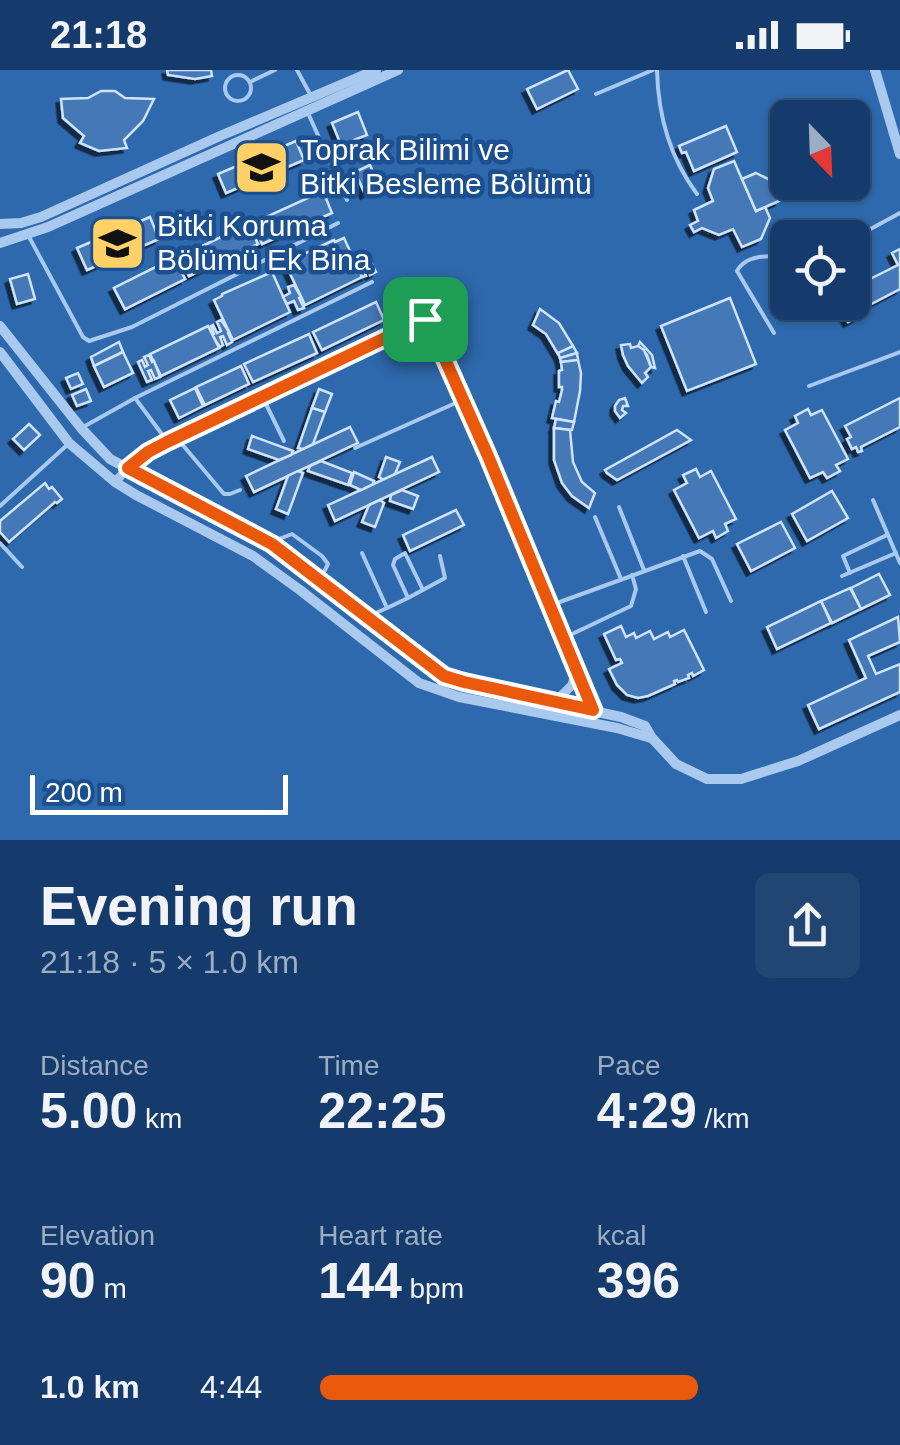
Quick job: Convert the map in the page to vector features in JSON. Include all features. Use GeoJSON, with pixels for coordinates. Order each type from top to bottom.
{"type":"FeatureCollection","features":[{"type":"Feature","properties":{"kind":"street"},"geometry":{"type":"LineString","coordinates":[[0,224],[21,223],[41,216],[312,98],[400,70]]}},
{"type":"Feature","properties":{"kind":"street"},"geometry":{"type":"LineString","coordinates":[[875,70],[900,154]]}},
{"type":"Feature","properties":{"kind":"street"},"geometry":{"type":"LineString","coordinates":[[0,243],[28,235],[308,112],[379,74]]}},
{"type":"Feature","properties":{"kind":"street"},"geometry":{"type":"LineString","coordinates":[[115,482],[148,452],[172,439],[425,319],[597,711]]}},
{"type":"Feature","properties":{"kind":"street"},"geometry":{"type":"LineString","coordinates":[[0,326],[110,459],[270,544],[444,676],[597,711],[644,726],[676,764],[707,779],[742,779],[798,760],[900,715]]}},
{"type":"Feature","properties":{"kind":"street"},"geometry":{"type":"LineString","coordinates":[[0,352],[68,441],[115,482],[253,556],[419,683],[459,697],[652,738]]}},
{"type":"Feature","properties":{"kind":"street"},"geometry":{"type":"LineString","coordinates":[[448,352],[570,634],[597,711]]}},
{"type":"Feature","properties":{"kind":"street"},"geometry":{"type":"LineString","coordinates":[[68,441],[81,428]]}},
{"type":"Feature","properties":{"kind":"street"},"geometry":{"type":"LineString","coordinates":[[350,630],[367,617]]}},
{"type":"Feature","properties":{"kind":"street"},"geometry":{"type":"LineString","coordinates":[[556,701],[572,684],[576,668]]}},
{"type":"Feature","properties":{"kind":"lane"},"geometry":{"type":"LineString","coordinates":[[251,82],[275,70]]}},
{"type":"Feature","properties":{"kind":"lane"},"geometry":{"type":"LineString","coordinates":[[596,94],[655,70],[670,142],[696,194]]}},
{"type":"Feature","properties":{"kind":"lane"},"geometry":{"type":"LineString","coordinates":[[296,71],[312,98]]}},
{"type":"Feature","properties":{"kind":"lane"},"geometry":{"type":"LineString","coordinates":[[232,75],[243,75],[251,82],[250,93],[243,101],[232,101],[226,95],[224,83],[232,75]]}},
{"type":"Feature","properties":{"kind":"lane"},"geometry":{"type":"LineString","coordinates":[[308,112],[347,200]]}},
{"type":"Feature","properties":{"kind":"lane"},"geometry":{"type":"LineString","coordinates":[[870,230],[900,214]]}},
{"type":"Feature","properties":{"kind":"lane"},"geometry":{"type":"LineString","coordinates":[[28,235],[89,341],[132,328],[338,223]]}},
{"type":"Feature","properties":{"kind":"lane"},"geometry":{"type":"LineString","coordinates":[[770,256],[742,262],[737,271],[774,333]]}},
{"type":"Feature","properties":{"kind":"lane"},"geometry":{"type":"LineString","coordinates":[[81,428],[372,282]]}},
{"type":"Feature","properties":{"kind":"lane"},"geometry":{"type":"LineString","coordinates":[[809,386],[900,352]]}},
{"type":"Feature","properties":{"kind":"lane"},"geometry":{"type":"LineString","coordinates":[[262,396],[284,441]]}},
{"type":"Feature","properties":{"kind":"lane"},"geometry":{"type":"LineString","coordinates":[[135,398],[224,494],[240,490]]}},
{"type":"Feature","properties":{"kind":"lane"},"geometry":{"type":"LineString","coordinates":[[355,448],[463,400]]}},
{"type":"Feature","properties":{"kind":"lane"},"geometry":{"type":"LineString","coordinates":[[0,506],[68,441]]}},
{"type":"Feature","properties":{"kind":"lane"},"geometry":{"type":"LineString","coordinates":[[873,500],[900,562]]}},
{"type":"Feature","properties":{"kind":"lane"},"geometry":{"type":"LineString","coordinates":[[619,506],[644,570]]}},
{"type":"Feature","properties":{"kind":"lane"},"geometry":{"type":"LineString","coordinates":[[596,517],[621,579]]}},
{"type":"Feature","properties":{"kind":"lane"},"geometry":{"type":"LineString","coordinates":[[270,544],[289,534],[298,538],[327,560],[320,580]]}},
{"type":"Feature","properties":{"kind":"lane"},"geometry":{"type":"LineString","coordinates":[[850,573],[844,556],[887,534]]}},
{"type":"Feature","properties":{"kind":"lane"},"geometry":{"type":"LineString","coordinates":[[0,542],[22,567]]}},
{"type":"Feature","properties":{"kind":"lane"},"geometry":{"type":"LineString","coordinates":[[556,603],[700,551],[712,559],[731,601]]}},
{"type":"Feature","properties":{"kind":"lane"},"geometry":{"type":"LineString","coordinates":[[362,553],[387,608]]}},
{"type":"Feature","properties":{"kind":"lane"},"geometry":{"type":"LineString","coordinates":[[408,598],[393,565],[394,558],[406,553],[423,590]]}},
{"type":"Feature","properties":{"kind":"lane"},"geometry":{"type":"LineString","coordinates":[[842,576],[896,553]]}},
{"type":"Feature","properties":{"kind":"lane"},"geometry":{"type":"LineString","coordinates":[[367,617],[445,578],[440,556]]}},
{"type":"Feature","properties":{"kind":"lane"},"geometry":{"type":"LineString","coordinates":[[682,556],[706,612]]}},
{"type":"Feature","properties":{"kind":"lane"},"geometry":{"type":"LineString","coordinates":[[570,634],[631,606],[636,589],[632,575]]}},
{"type":"Feature","properties":{"kind":"shaded area"},"geometry":{"type":"Polygon","coordinates":[[[0,70],[900,70],[900,840],[0,840],[0,70]]]}},
{"type":"Feature","properties":{"kind":"building"},"geometry":{"type":"Polygon","coordinates":[[[167,70],[211,70],[212,76],[195,79],[168,75],[167,70]]]}},
{"type":"Feature","properties":{"kind":"building"},"geometry":{"type":"Polygon","coordinates":[[[568,70],[578,89],[537,109],[527,89],[568,70]]]}},
{"type":"Feature","properties":{"kind":"building"},"geometry":{"type":"Polygon","coordinates":[[[101,91],[115,91],[125,98],[154,99],[143,121],[124,140],[127,148],[99,151],[80,143],[84,136],[63,118],[61,99],[88,98],[101,91]]]}},
{"type":"Feature","properties":{"kind":"building"},"geometry":{"type":"Polygon","coordinates":[[[358,112],[367,135],[341,145],[332,123],[358,112]]]}},
{"type":"Feature","properties":{"kind":"building"},"geometry":{"type":"Polygon","coordinates":[[[726,126],[737,152],[694,171],[679,146],[726,126]]]}},
{"type":"Feature","properties":{"kind":"building","name":"Toprak Bilimi ve Bitki Besleme Bölümü"},"geometry":{"type":"Polygon","coordinates":[[[296,141],[304,160],[226,193],[218,174],[296,141]]]}},
{"type":"Feature","properties":{"kind":"building"},"geometry":{"type":"Polygon","coordinates":[[[734,161],[756,211],[765,207],[770,218],[761,239],[742,247],[733,229],[719,235],[702,228],[694,232],[690,225],[698,221],[694,210],[713,201],[708,188],[714,169],[734,161]]]}},
{"type":"Feature","properties":{"kind":"building"},"geometry":{"type":"Polygon","coordinates":[[[370,165],[380,187],[365,194],[355,172],[370,165]]]}},
{"type":"Feature","properties":{"kind":"building"},"geometry":{"type":"Polygon","coordinates":[[[756,173],[770,180],[770,200],[779,201],[756,211],[742,179],[756,173]]]}},
{"type":"Feature","properties":{"kind":"building"},"geometry":{"type":"Polygon","coordinates":[[[323,191],[332,213],[262,244],[253,223],[323,191]]]}},
{"type":"Feature","properties":{"kind":"building","name":"Bitki Koruma Bölümü Ek Bina"},"geometry":{"type":"Polygon","coordinates":[[[150,217],[159,239],[87,270],[77,248],[150,217]]]}},
{"type":"Feature","properties":{"kind":"building"},"geometry":{"type":"Polygon","coordinates":[[[248,224],[258,244],[189,276],[180,257],[248,224]]]}},
{"type":"Feature","properties":{"kind":"building"},"geometry":{"type":"Polygon","coordinates":[[[248,224],[258,244],[189,276],[180,257],[248,224]]]}},
{"type":"Feature","properties":{"kind":"building"},"geometry":{"type":"Polygon","coordinates":[[[344,238],[362,277],[305,305],[286,265],[344,238]]]}},
{"type":"Feature","properties":{"kind":"building"},"geometry":{"type":"Polygon","coordinates":[[[900,249],[900,289],[870,305],[870,279],[898,265],[892,253],[900,249]]]}},
{"type":"Feature","properties":{"kind":"building"},"geometry":{"type":"Polygon","coordinates":[[[365,251],[376,272],[370,275],[366,266],[366,276],[362,277],[354,258],[358,256],[361,264],[364,262],[360,253],[365,251]]]}},
{"type":"Feature","properties":{"kind":"building"},"geometry":{"type":"Polygon","coordinates":[[[174,258],[185,279],[125,309],[114,288],[174,258]]]}},
{"type":"Feature","properties":{"kind":"building"},"geometry":{"type":"Polygon","coordinates":[[[174,258],[185,279],[125,309],[114,288],[174,258]]]}},
{"type":"Feature","properties":{"kind":"building"},"geometry":{"type":"Polygon","coordinates":[[[272,272],[290,312],[233,340],[214,300],[272,272]]]}},
{"type":"Feature","properties":{"kind":"building"},"geometry":{"type":"Polygon","coordinates":[[[28,274],[35,299],[17,304],[10,279],[28,274]]]}},
{"type":"Feature","properties":{"kind":"building"},"geometry":{"type":"Polygon","coordinates":[[[294,285],[304,308],[298,310],[294,301],[287,304],[283,297],[290,293],[288,287],[294,285]]]}},
{"type":"Feature","properties":{"kind":"building"},"geometry":{"type":"Polygon","coordinates":[[[730,298],[756,364],[687,391],[661,326],[730,298]]]}},
{"type":"Feature","properties":{"kind":"building"},"geometry":{"type":"Polygon","coordinates":[[[376,302],[384,320],[322,350],[313,332],[376,302]]]}},
{"type":"Feature","properties":{"kind":"building"},"geometry":{"type":"Polygon","coordinates":[[[540,309],[559,323],[573,346],[558,354],[546,334],[533,325],[540,309]]]}},
{"type":"Feature","properties":{"kind":"building"},"geometry":{"type":"Polygon","coordinates":[[[221,320],[232,342],[227,345],[220,337],[220,347],[211,326],[217,333],[221,331],[217,322],[221,320]]]}},
{"type":"Feature","properties":{"kind":"building"},"geometry":{"type":"Polygon","coordinates":[[[208,326],[219,348],[161,376],[150,354],[208,326]]]}},
{"type":"Feature","properties":{"kind":"building"},"geometry":{"type":"Polygon","coordinates":[[[309,334],[317,353],[253,382],[244,364],[309,334]]]}},
{"type":"Feature","properties":{"kind":"building"},"geometry":{"type":"Polygon","coordinates":[[[119,342],[123,352],[94,366],[91,357],[119,342]]]}},
{"type":"Feature","properties":{"kind":"building"},"geometry":{"type":"Polygon","coordinates":[[[640,342],[652,355],[655,368],[638,346],[640,342]]]}},
{"type":"Feature","properties":{"kind":"building"},"geometry":{"type":"Polygon","coordinates":[[[630,344],[631,348],[638,346],[644,350],[651,367],[642,383],[623,355],[621,345],[630,344]]]}},
{"type":"Feature","properties":{"kind":"building"},"geometry":{"type":"Polygon","coordinates":[[[573,346],[577,353],[560,358],[558,353],[573,346]]]}},
{"type":"Feature","properties":{"kind":"building"},"geometry":{"type":"Polygon","coordinates":[[[123,352],[133,373],[104,387],[94,366],[123,352]]]}},
{"type":"Feature","properties":{"kind":"building"},"geometry":{"type":"Polygon","coordinates":[[[577,353],[578,360],[561,362],[560,358],[577,353]]]}},
{"type":"Feature","properties":{"kind":"building"},"geometry":{"type":"Polygon","coordinates":[[[149,355],[160,377],[155,379],[148,371],[152,380],[147,382],[138,362],[142,360],[145,367],[148,365],[144,357],[149,355]]]}},
{"type":"Feature","properties":{"kind":"building"},"geometry":{"type":"Polygon","coordinates":[[[578,360],[580,391],[574,422],[552,418],[562,390],[561,362],[578,360]]]}},
{"type":"Feature","properties":{"kind":"building"},"geometry":{"type":"Polygon","coordinates":[[[241,366],[249,384],[205,405],[196,387],[241,366]]]}},
{"type":"Feature","properties":{"kind":"building"},"geometry":{"type":"Polygon","coordinates":[[[78,373],[83,384],[71,389],[66,378],[78,373]]]}},
{"type":"Feature","properties":{"kind":"building"},"geometry":{"type":"Polygon","coordinates":[[[195,388],[203,406],[179,418],[170,400],[195,388]]]}},
{"type":"Feature","properties":{"kind":"building"},"geometry":{"type":"Polygon","coordinates":[[[86,389],[91,401],[77,406],[72,395],[86,389]]]}},
{"type":"Feature","properties":{"kind":"building"},"geometry":{"type":"Polygon","coordinates":[[[319,389],[332,394],[325,412],[312,408],[319,389]]]}},
{"type":"Feature","properties":{"kind":"building"},"geometry":{"type":"Polygon","coordinates":[[[625,398],[628,406],[623,406],[626,413],[620,418],[615,406],[625,398]]]}},
{"type":"Feature","properties":{"kind":"building"},"geometry":{"type":"Polygon","coordinates":[[[900,398],[900,427],[861,447],[862,451],[852,449],[845,426],[900,398]]]}},
{"type":"Feature","properties":{"kind":"building"},"geometry":{"type":"Polygon","coordinates":[[[312,408],[325,412],[313,444],[298,448],[312,408]]]}},
{"type":"Feature","properties":{"kind":"building"},"geometry":{"type":"Polygon","coordinates":[[[808,409],[811,415],[822,410],[848,459],[836,465],[840,471],[827,478],[823,472],[810,478],[785,430],[798,423],[795,416],[808,409]]]}},
{"type":"Feature","properties":{"kind":"building"},"geometry":{"type":"Polygon","coordinates":[[[556,419],[574,422],[572,430],[554,428],[556,419]]]}},
{"type":"Feature","properties":{"kind":"building"},"geometry":{"type":"Polygon","coordinates":[[[29,424],[40,435],[24,450],[13,439],[29,424]]]}},
{"type":"Feature","properties":{"kind":"building"},"geometry":{"type":"Polygon","coordinates":[[[350,427],[358,443],[254,492],[246,476],[350,427]]]}},
{"type":"Feature","properties":{"kind":"building"},"geometry":{"type":"Polygon","coordinates":[[[554,428],[570,430],[573,462],[582,482],[595,493],[589,508],[562,483],[554,460],[554,428]]]}},
{"type":"Feature","properties":{"kind":"building"},"geometry":{"type":"Polygon","coordinates":[[[677,430],[691,440],[617,480],[605,470],[677,430]]]}},
{"type":"Feature","properties":{"kind":"building"},"geometry":{"type":"Polygon","coordinates":[[[252,436],[293,451],[279,460],[248,449],[252,436]]]}},
{"type":"Feature","properties":{"kind":"building"},"geometry":{"type":"Polygon","coordinates":[[[386,457],[400,462],[395,474],[384,480],[379,477],[386,457]]]}},
{"type":"Feature","properties":{"kind":"building"},"geometry":{"type":"Polygon","coordinates":[[[432,457],[439,472],[335,521],[328,505],[432,457]]]}},
{"type":"Feature","properties":{"kind":"building"},"geometry":{"type":"Polygon","coordinates":[[[321,461],[352,473],[348,485],[308,471],[321,461]]]}},
{"type":"Feature","properties":{"kind":"building"},"geometry":{"type":"Polygon","coordinates":[[[696,469],[700,477],[711,471],[736,519],[725,524],[728,531],[716,538],[713,531],[699,538],[674,490],[687,483],[683,475],[696,469]]]}},
{"type":"Feature","properties":{"kind":"building"},"geometry":{"type":"Polygon","coordinates":[[[354,472],[374,481],[373,484],[361,490],[350,485],[354,472]]]}},
{"type":"Feature","properties":{"kind":"building"},"geometry":{"type":"Polygon","coordinates":[[[303,473],[288,514],[276,509],[288,476],[303,473]]]}},
{"type":"Feature","properties":{"kind":"building"},"geometry":{"type":"Polygon","coordinates":[[[45,483],[62,499],[9,542],[0,532],[0,521],[45,483]]]}},
{"type":"Feature","properties":{"kind":"building"},"geometry":{"type":"Polygon","coordinates":[[[402,490],[418,496],[413,509],[390,501],[391,495],[402,490]]]}},
{"type":"Feature","properties":{"kind":"building"},"geometry":{"type":"Polygon","coordinates":[[[832,491],[848,518],[807,541],[792,514],[832,491]]]}},
{"type":"Feature","properties":{"kind":"building"},"geometry":{"type":"Polygon","coordinates":[[[380,500],[384,503],[375,527],[362,522],[369,505],[380,500]]]}},
{"type":"Feature","properties":{"kind":"building"},"geometry":{"type":"Polygon","coordinates":[[[456,510],[464,525],[410,551],[403,535],[456,510]]]}},
{"type":"Feature","properties":{"kind":"building"},"geometry":{"type":"Polygon","coordinates":[[[781,522],[795,548],[751,571],[737,544],[781,522]]]}},
{"type":"Feature","properties":{"kind":"building"},"geometry":{"type":"Polygon","coordinates":[[[879,574],[890,595],[861,609],[851,588],[879,574]]]}},
{"type":"Feature","properties":{"kind":"building"},"geometry":{"type":"Polygon","coordinates":[[[850,588],[861,609],[832,623],[821,601],[850,588]]]}},
{"type":"Feature","properties":{"kind":"building"},"geometry":{"type":"Polygon","coordinates":[[[821,601],[831,623],[777,649],[767,627],[821,601]]]}},
{"type":"Feature","properties":{"kind":"building"},"geometry":{"type":"Polygon","coordinates":[[[898,617],[900,642],[868,656],[876,674],[900,664],[900,692],[819,729],[808,705],[866,678],[849,640],[898,617]]]}},
{"type":"Feature","properties":{"kind":"building"},"geometry":{"type":"Polygon","coordinates":[[[621,626],[626,637],[634,633],[636,638],[650,631],[654,639],[668,632],[670,637],[684,630],[704,670],[648,696],[627,695],[609,669],[622,663],[616,660],[604,634],[621,626]]]}},
{"type":"Feature","properties":{"kind":"place","name":"Toprak Bilimi ve Bitki Besleme Bölümü"},"geometry":{"type":"Point","coordinates":[261,167]}},
{"type":"Feature","properties":{"kind":"place","name":"Bitki Koruma Bölümü Ek Bina"},"geometry":{"type":"Point","coordinates":[118,243]}},
{"type":"Feature","properties":{"kind":"route"},"geometry":{"type":"LineString","coordinates":[[425,319],[488,456],[593,710],[444,676],[272,544],[128,468],[167,442],[425,319]]}}]}
